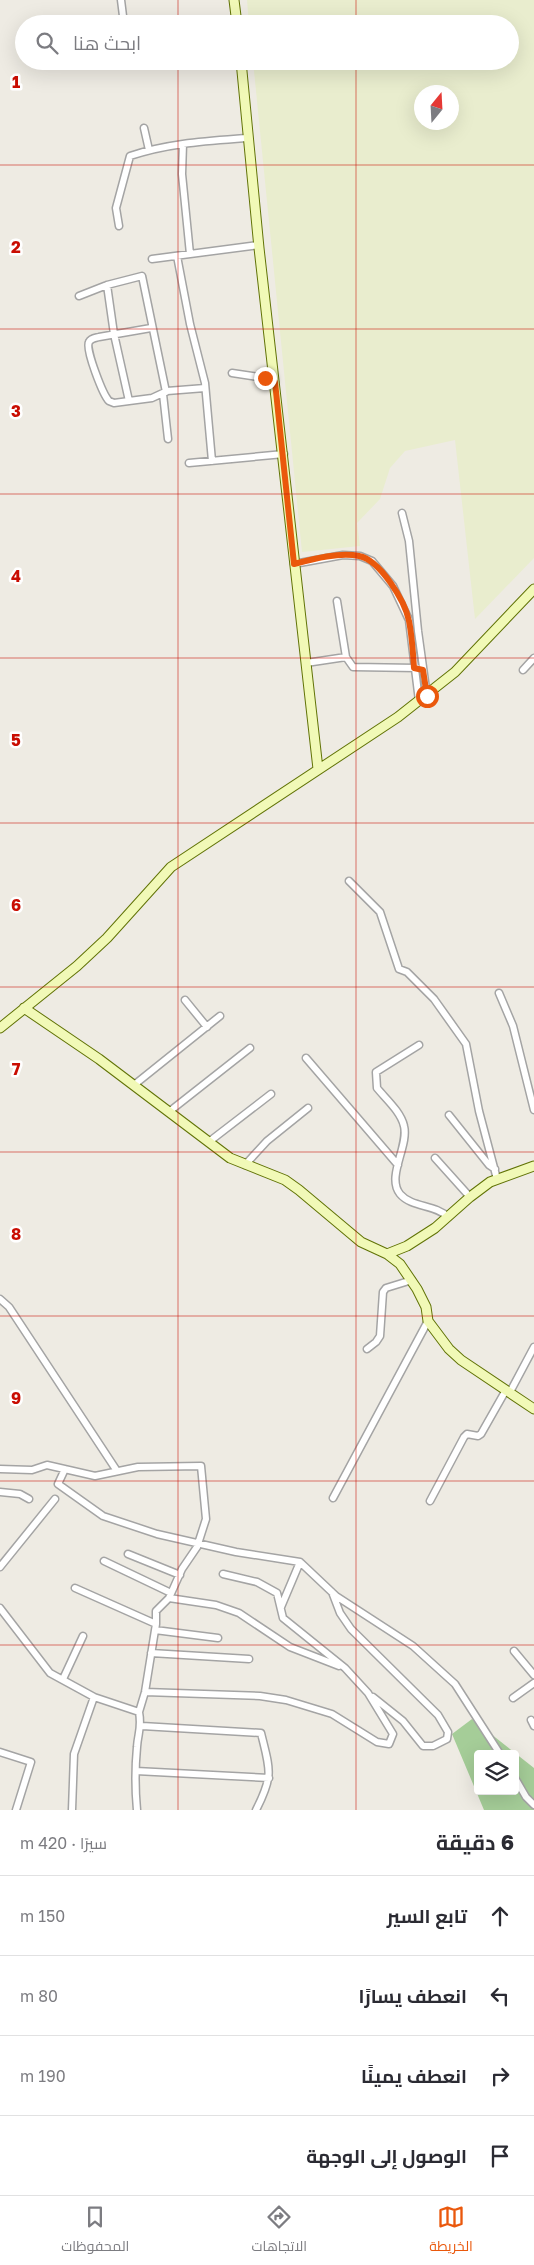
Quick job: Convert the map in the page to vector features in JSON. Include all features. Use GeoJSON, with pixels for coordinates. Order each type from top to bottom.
{"type":"FeatureCollection","features":[{"type":"Feature","properties":{"kind":"street"},"geometry":{"type":"LineString","coordinates":[[121,0],[123,15]]}},
{"type":"Feature","properties":{"kind":"street"},"geometry":{"type":"LineString","coordinates":[[234,0],[236,15]]}},
{"type":"Feature","properties":{"kind":"street"},"geometry":{"type":"LineString","coordinates":[[242,70],[247,138],[318,769]]}},
{"type":"Feature","properties":{"kind":"street"},"geometry":{"type":"LineString","coordinates":[[144,128],[149,150]]}},
{"type":"Feature","properties":{"kind":"street"},"geometry":{"type":"LineString","coordinates":[[119,226],[116,208],[130,156],[149,150],[183,144],[247,138]]}},
{"type":"Feature","properties":{"kind":"street"},"geometry":{"type":"LineString","coordinates":[[183,144],[182,174],[190,254]]}},
{"type":"Feature","properties":{"kind":"street"},"geometry":{"type":"LineString","coordinates":[[152,259],[259,246]]}},
{"type":"Feature","properties":{"kind":"street"},"geometry":{"type":"LineString","coordinates":[[177,256],[205,388],[212,461]]}},
{"type":"Feature","properties":{"kind":"street"},"geometry":{"type":"LineString","coordinates":[[79,296],[106,285],[142,276],[164,393],[168,439]]}},
{"type":"Feature","properties":{"kind":"street"},"geometry":{"type":"LineString","coordinates":[[106,285],[114,334],[129,401]]}},
{"type":"Feature","properties":{"kind":"street"},"geometry":{"type":"LineString","coordinates":[[151,328],[92,339],[88,343],[88,348],[106,398],[114,403],[152,398],[164,393],[205,388]]}},
{"type":"Feature","properties":{"kind":"street"},"geometry":{"type":"LineString","coordinates":[[232,373],[265,378],[275,382]]}},
{"type":"Feature","properties":{"kind":"street"},"geometry":{"type":"LineString","coordinates":[[189,463],[284,454]]}},
{"type":"Feature","properties":{"kind":"street"},"geometry":{"type":"LineString","coordinates":[[402,513],[409,541],[423,670],[423,698]]}},
{"type":"Feature","properties":{"kind":"street"},"geometry":{"type":"LineString","coordinates":[[294,564],[343,555],[360,556],[372,561],[393,586],[404,605],[409,620],[414,668],[423,698]]}},
{"type":"Feature","properties":{"kind":"street"},"geometry":{"type":"LineString","coordinates":[[0,1028],[107,938],[171,867],[423,698],[455,672],[534,589]]}},
{"type":"Feature","properties":{"kind":"street"},"geometry":{"type":"LineString","coordinates":[[337,601],[346,657],[353,667],[414,668],[423,670]]}},
{"type":"Feature","properties":{"kind":"street"},"geometry":{"type":"LineString","coordinates":[[306,663],[346,657]]}},
{"type":"Feature","properties":{"kind":"street"},"geometry":{"type":"LineString","coordinates":[[523,670],[534,658]]}},
{"type":"Feature","properties":{"kind":"street"},"geometry":{"type":"LineString","coordinates":[[349,881],[380,912],[399,968],[407,972],[434,999],[466,1044],[479,1111],[498,1179]]}},
{"type":"Feature","properties":{"kind":"street"},"geometry":{"type":"LineString","coordinates":[[499,993],[513,1026],[534,1110]]}},
{"type":"Feature","properties":{"kind":"street"},"geometry":{"type":"LineString","coordinates":[[185,1000],[207,1027]]}},
{"type":"Feature","properties":{"kind":"street"},"geometry":{"type":"LineString","coordinates":[[24,1008],[170,1111],[230,1158],[285,1180],[361,1242],[387,1254],[400,1264],[412,1280],[426,1307],[428,1321],[443,1343],[461,1360],[534,1409]]}},
{"type":"Feature","properties":{"kind":"street"},"geometry":{"type":"LineString","coordinates":[[134,1085],[220,1016]]}},
{"type":"Feature","properties":{"kind":"street"},"geometry":{"type":"LineString","coordinates":[[419,1045],[376,1072],[377,1088],[399,1115],[405,1126],[395,1186],[399,1193],[414,1202],[442,1211],[448,1217]]}},
{"type":"Feature","properties":{"kind":"street"},"geometry":{"type":"LineString","coordinates":[[170,1111],[250,1048]]}},
{"type":"Feature","properties":{"kind":"street"},"geometry":{"type":"LineString","coordinates":[[306,1058],[398,1165]]}},
{"type":"Feature","properties":{"kind":"street"},"geometry":{"type":"LineString","coordinates":[[210,1141],[271,1094]]}},
{"type":"Feature","properties":{"kind":"street"},"geometry":{"type":"LineString","coordinates":[[245,1165],[267,1141],[308,1108]]}},
{"type":"Feature","properties":{"kind":"street"},"geometry":{"type":"LineString","coordinates":[[449,1115],[489,1165],[496,1170]]}},
{"type":"Feature","properties":{"kind":"street"},"geometry":{"type":"LineString","coordinates":[[435,1158],[470,1197]]}},
{"type":"Feature","properties":{"kind":"street"},"geometry":{"type":"LineString","coordinates":[[387,1254],[407,1246],[435,1228],[470,1197],[498,1179],[534,1166]]}},
{"type":"Feature","properties":{"kind":"street"},"geometry":{"type":"LineString","coordinates":[[367,1348],[376,1342],[380,1336],[383,1292],[386,1288],[412,1280]]}},
{"type":"Feature","properties":{"kind":"street"},"geometry":{"type":"LineString","coordinates":[[0,1299],[9,1307],[117,1471]]}},
{"type":"Feature","properties":{"kind":"street"},"geometry":{"type":"LineString","coordinates":[[333,1498],[428,1321]]}},
{"type":"Feature","properties":{"kind":"street"},"geometry":{"type":"LineString","coordinates":[[430,1501],[464,1437],[467,1434],[478,1436],[481,1434],[534,1347]]}},
{"type":"Feature","properties":{"kind":"street"},"geometry":{"type":"LineString","coordinates":[[0,1469],[32,1470],[47,1465],[95,1476],[138,1467],[201,1466],[206,1519],[198,1544],[170,1595],[156,1611],[145,1692],[139,1712],[142,1726],[137,1745],[136,1771],[139,1810]]}},
{"type":"Feature","properties":{"kind":"street"},"geometry":{"type":"LineString","coordinates":[[65,1469],[58,1484],[104,1516],[157,1534],[198,1544],[300,1562],[332,1592],[413,1646],[455,1684],[497,1750]]}},
{"type":"Feature","properties":{"kind":"street"},"geometry":{"type":"LineString","coordinates":[[0,1492],[20,1494],[29,1499]]}},
{"type":"Feature","properties":{"kind":"street"},"geometry":{"type":"LineString","coordinates":[[0,1567],[55,1499]]}},
{"type":"Feature","properties":{"kind":"street"},"geometry":{"type":"LineString","coordinates":[[128,1554],[180,1575]]}},
{"type":"Feature","properties":{"kind":"street"},"geometry":{"type":"LineString","coordinates":[[104,1561],[170,1595],[216,1605],[240,1613],[290,1647],[345,1668]]}},
{"type":"Feature","properties":{"kind":"street"},"geometry":{"type":"LineString","coordinates":[[280,1607],[300,1562]]}},
{"type":"Feature","properties":{"kind":"street"},"geometry":{"type":"LineString","coordinates":[[223,1574],[257,1582],[277,1593],[283,1618],[345,1668],[368,1693],[403,1721],[423,1746],[433,1746],[447,1738],[448,1732],[438,1715],[351,1629],[340,1613],[332,1592]]}},
{"type":"Feature","properties":{"kind":"street"},"geometry":{"type":"LineString","coordinates":[[75,1588],[155,1627],[218,1638]]}},
{"type":"Feature","properties":{"kind":"street"},"geometry":{"type":"LineString","coordinates":[[0,1608],[50,1673],[94,1697],[139,1712]]}},
{"type":"Feature","properties":{"kind":"street"},"geometry":{"type":"LineString","coordinates":[[63,1679],[83,1636]]}},
{"type":"Feature","properties":{"kind":"street"},"geometry":{"type":"LineString","coordinates":[[514,1651],[534,1675]]}},
{"type":"Feature","properties":{"kind":"street"},"geometry":{"type":"LineString","coordinates":[[151,1653],[249,1659]]}},
{"type":"Feature","properties":{"kind":"street"},"geometry":{"type":"LineString","coordinates":[[513,1698],[534,1683]]}},
{"type":"Feature","properties":{"kind":"street"},"geometry":{"type":"LineString","coordinates":[[145,1692],[260,1696],[286,1700],[332,1714],[377,1742],[389,1744],[393,1734],[368,1693]]}},
{"type":"Feature","properties":{"kind":"street"},"geometry":{"type":"LineString","coordinates":[[72,1810],[74,1754],[94,1697]]}},
{"type":"Feature","properties":{"kind":"street"},"geometry":{"type":"LineString","coordinates":[[142,1726],[261,1734],[270,1771],[268,1788],[256,1810]]}},
{"type":"Feature","properties":{"kind":"street"},"geometry":{"type":"LineString","coordinates":[[0,1752],[31,1762],[16,1810]]}},
{"type":"Feature","properties":{"kind":"street"},"geometry":{"type":"LineString","coordinates":[[136,1771],[269,1778]]}},
{"type":"Feature","properties":{"kind":"street"},"geometry":{"type":"LineString","coordinates":[[519,1785],[526,1797],[534,1805]]}},
{"type":"Feature","properties":{"kind":"green space"},"geometry":{"type":"Polygon","coordinates":[[[247,0],[534,0],[534,558],[475,619],[455,440],[405,451],[390,468],[380,499],[357,523],[360,546],[302,552],[254,70],[519,70],[519,15],[248,15],[247,0]]]}},
{"type":"Feature","properties":{"kind":"green space"},"geometry":{"type":"Polygon","coordinates":[[[472,1719],[511,1750],[474,1750],[474,1786],[452,1734],[472,1719]]]}},
{"type":"Feature","properties":{"kind":"green space"},"geometry":{"type":"Polygon","coordinates":[[[519,1756],[534,1768],[534,1810],[484,1810],[478,1795],[519,1795],[519,1756]]]}},
{"type":"Feature","properties":{"kind":"route"},"geometry":{"type":"LineString","coordinates":[[265,378],[275,382],[294,564],[343,555],[360,556],[372,561],[393,586],[404,605],[409,620],[414,668],[423,670],[427,696]]}}]}
